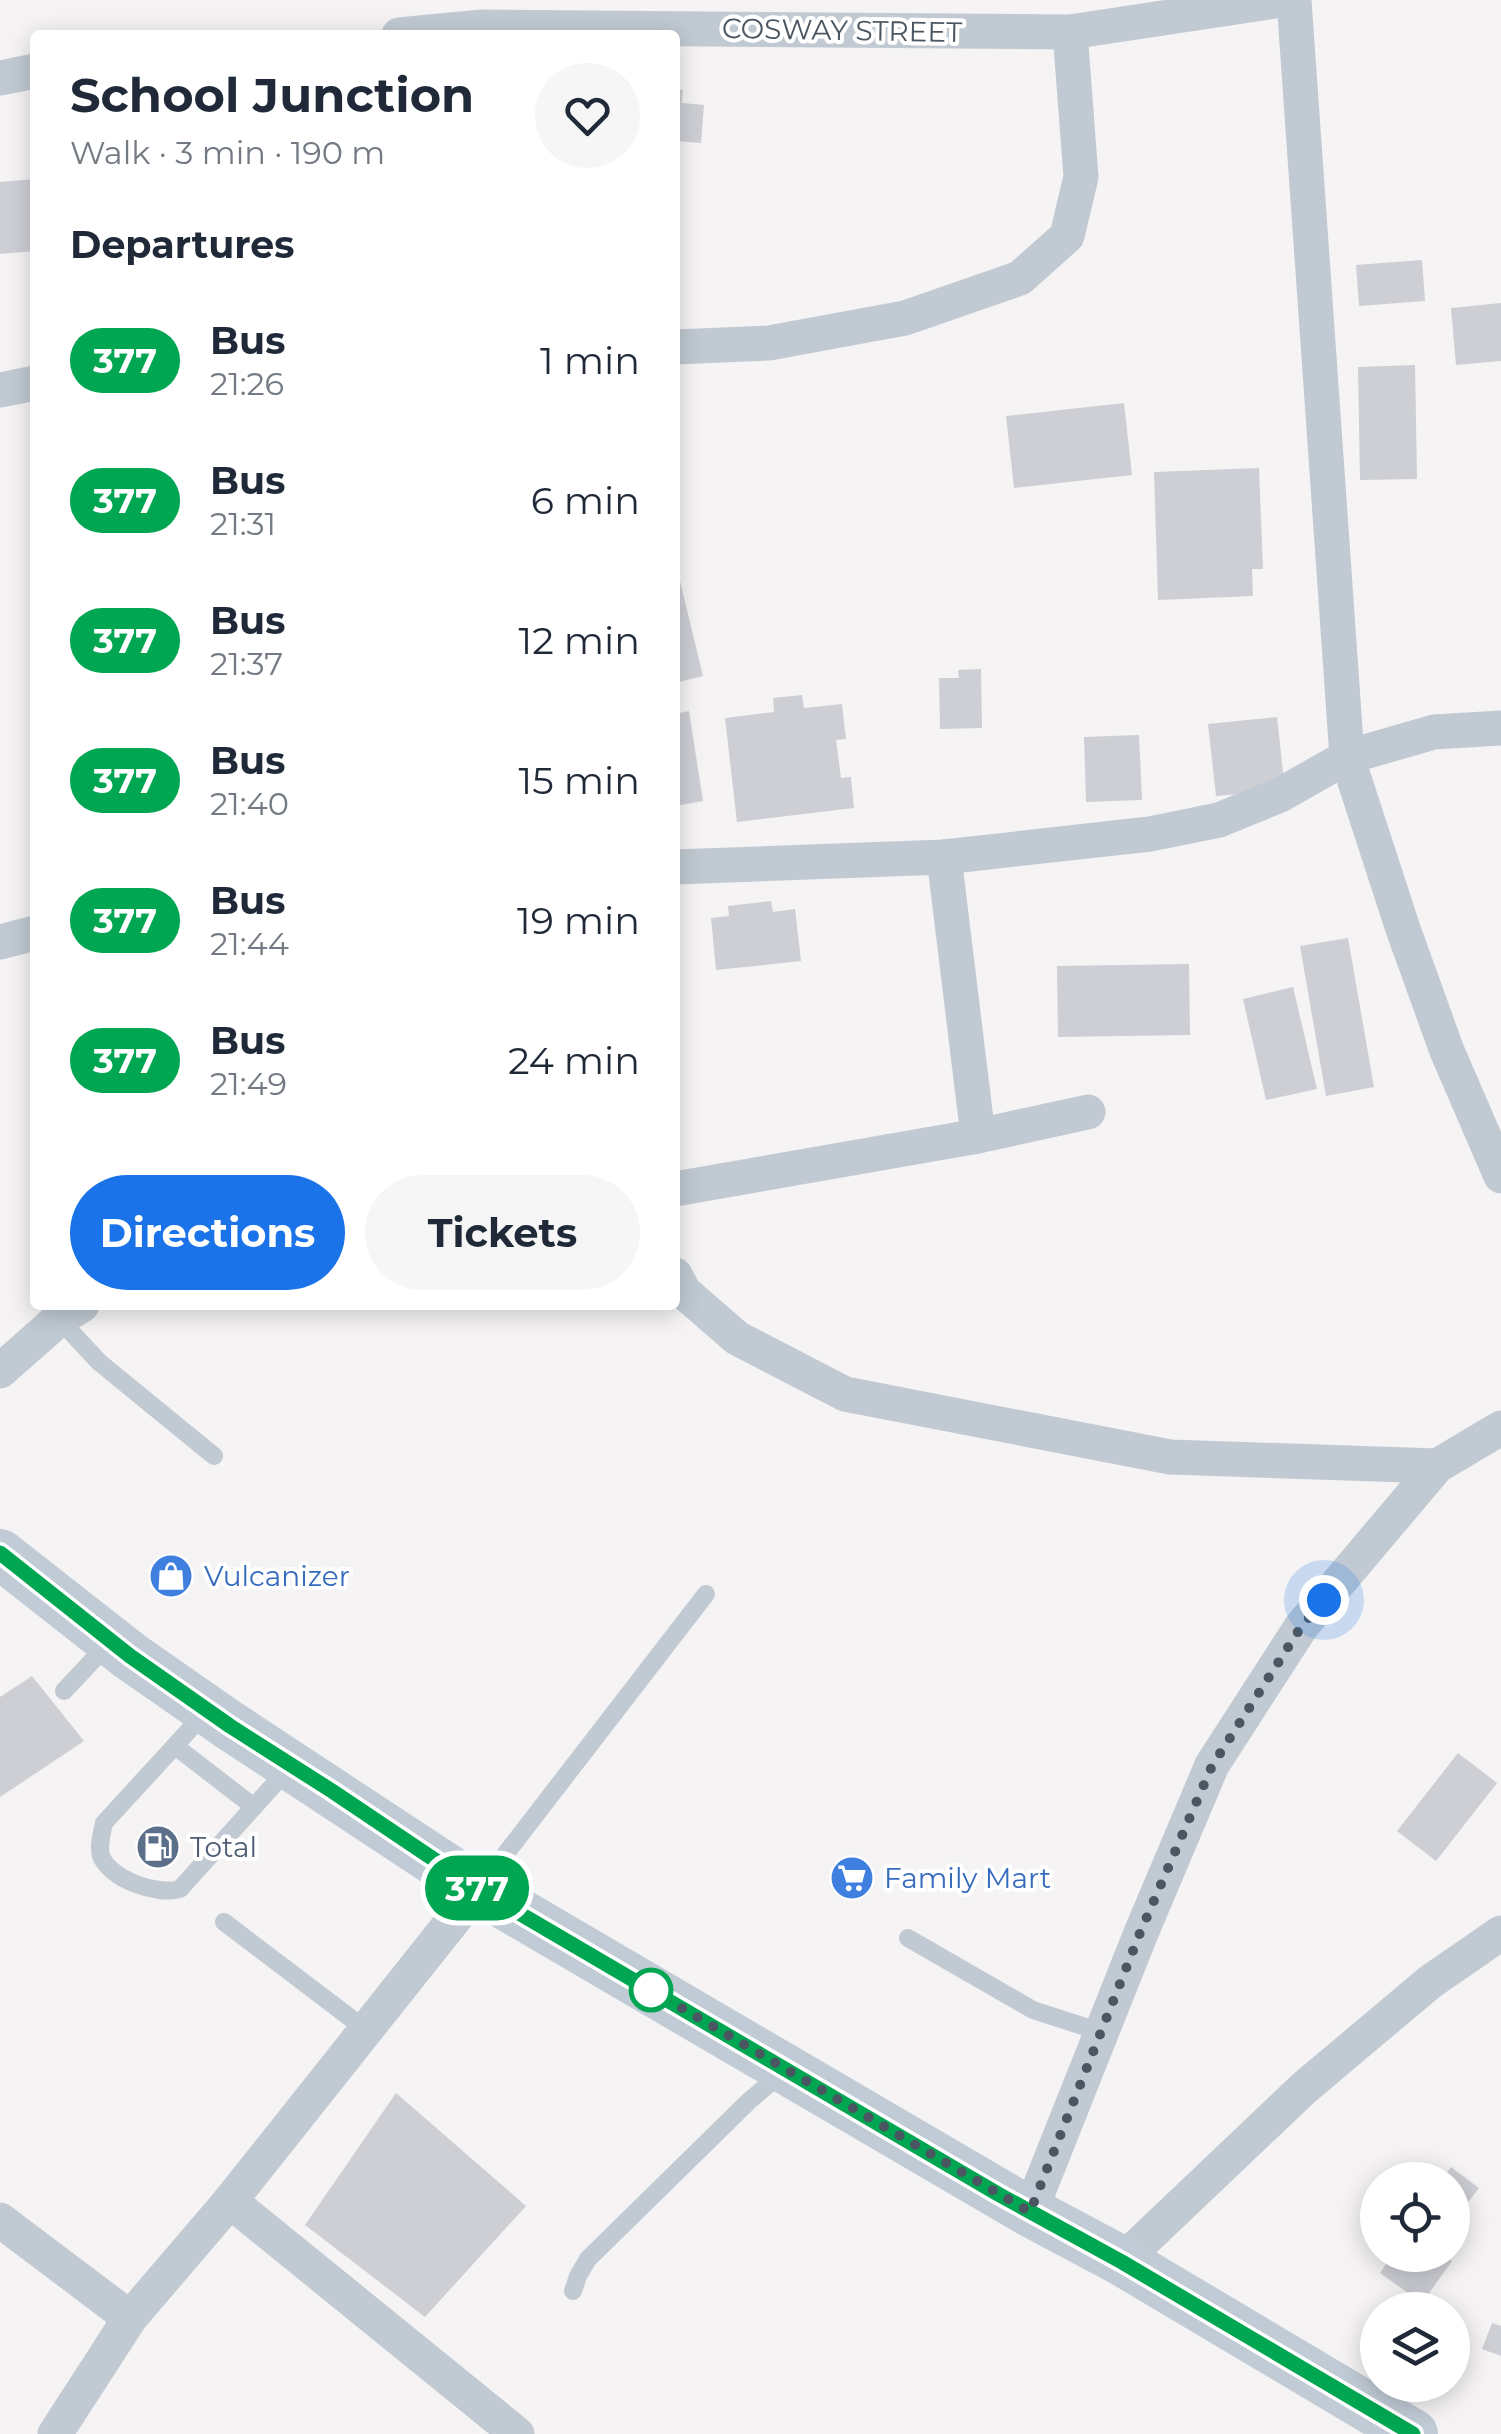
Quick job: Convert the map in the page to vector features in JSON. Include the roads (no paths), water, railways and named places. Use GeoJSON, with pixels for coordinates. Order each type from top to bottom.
{"type":"FeatureCollection","features":[{"type":"Feature","properties":{"kind":"street","name":"COSWAY STREET"},"geometry":{"type":"LineString","coordinates":[[451,30],[482,27],[1070,32],[1282,0]]}},
{"type":"Feature","properties":{"kind":"street"},"geometry":{"type":"LineString","coordinates":[[1294,0],[1346,757],[1447,1052],[1501,1176]]}},
{"type":"Feature","properties":{"kind":"street"},"geometry":{"type":"LineString","coordinates":[[680,347],[769,343],[905,318],[1020,278],[1067,236],[1081,177],[1070,32]]}},
{"type":"Feature","properties":{"kind":"street"},"geometry":{"type":"LineString","coordinates":[[0,78],[30,72]]}},
{"type":"Feature","properties":{"kind":"street"},"geometry":{"type":"LineString","coordinates":[[0,390],[30,384]]}},
{"type":"Feature","properties":{"kind":"street"},"geometry":{"type":"LineString","coordinates":[[680,867],[944,856],[1150,834],[1219,820],[1280,795],[1346,757],[1434,732],[1501,728]]}},
{"type":"Feature","properties":{"kind":"street"},"geometry":{"type":"LineString","coordinates":[[944,856],[978,1136]]}},
{"type":"Feature","properties":{"kind":"street"},"geometry":{"type":"LineString","coordinates":[[0,942],[30,934]]}},
{"type":"Feature","properties":{"kind":"street"},"geometry":{"type":"LineString","coordinates":[[680,1189],[978,1136],[1088,1112]]}},
{"type":"Feature","properties":{"kind":"street"},"geometry":{"type":"LineString","coordinates":[[680,1284],[736,1338],[845,1394],[1170,1457],[1436,1466]]}},
{"type":"Feature","properties":{"kind":"street"},"geometry":{"type":"LineString","coordinates":[[0,1371],[70,1312]]}},
{"type":"Feature","properties":{"kind":"street"},"geometry":{"type":"LineString","coordinates":[[1030,2212],[1212,1766],[1301,1627],[1436,1466],[1501,1428]]}},
{"type":"Feature","properties":{"kind":"street"},"geometry":{"type":"LineString","coordinates":[[0,1554],[208,1710],[478,1889],[1413,2434]]}},
{"type":"Feature","properties":{"kind":"street"},"geometry":{"type":"LineString","coordinates":[[55,2434],[130,2318],[230,2201],[478,1889]]}},
{"type":"Feature","properties":{"kind":"street"},"geometry":{"type":"LineString","coordinates":[[1122,2262],[1304,2088],[1430,1982],[1501,1933]]}},
{"type":"Feature","properties":{"kind":"street"},"geometry":{"type":"LineString","coordinates":[[230,2201],[517,2434]]}},
{"type":"Feature","properties":{"kind":"street"},"geometry":{"type":"LineString","coordinates":[[0,2220],[130,2318]]}},
{"type":"Feature","properties":{"kind":"lane"},"geometry":{"type":"LineString","coordinates":[[70,1312],[99,1362],[214,1456]]}},
{"type":"Feature","properties":{"kind":"lane"},"geometry":{"type":"LineString","coordinates":[[478,1889],[706,1594]]}},
{"type":"Feature","properties":{"kind":"lane"},"geometry":{"type":"LineString","coordinates":[[64,1691],[111,1641]]}},
{"type":"Feature","properties":{"kind":"lane"},"geometry":{"type":"LineString","coordinates":[[208,1710],[104,1823],[101,1855],[110,1868],[153,1891],[180,1889],[292,1765]]}},
{"type":"Feature","properties":{"kind":"lane"},"geometry":{"type":"LineString","coordinates":[[175,1746],[254,1807]]}},
{"type":"Feature","properties":{"kind":"lane"},"geometry":{"type":"LineString","coordinates":[[224,1922],[365,2029]]}},
{"type":"Feature","properties":{"kind":"lane"},"geometry":{"type":"LineString","coordinates":[[908,1938],[1034,2010],[1101,2032]]}},
{"type":"Feature","properties":{"kind":"lane"},"geometry":{"type":"LineString","coordinates":[[573,2291],[588,2259],[749,2101],[786,2070]]}},
{"type":"Feature","properties":{"kind":"place","name":"Vulcanizer"},"geometry":{"type":"Point","coordinates":[171,1576]}},
{"type":"Feature","properties":{"kind":"place","name":"Total"},"geometry":{"type":"Point","coordinates":[158,1847]}},
{"type":"Feature","properties":{"kind":"place","name":"Family Mart"},"geometry":{"type":"Point","coordinates":[852,1878]}}]}
